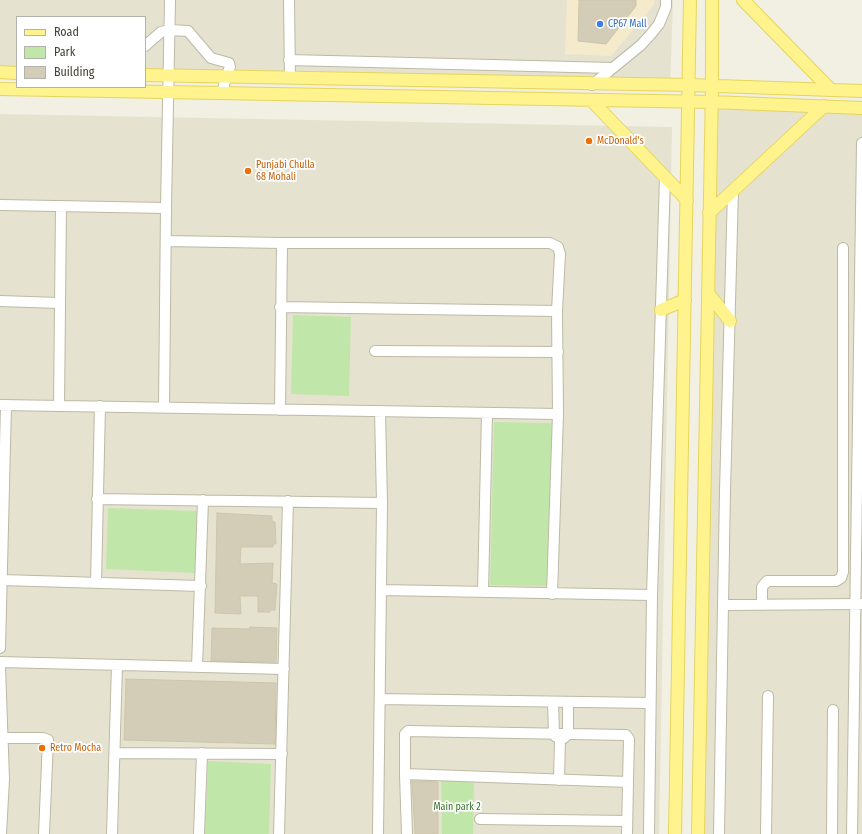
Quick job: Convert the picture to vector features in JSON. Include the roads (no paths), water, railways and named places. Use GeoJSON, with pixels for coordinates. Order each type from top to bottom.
{"type":"FeatureCollection","features":[{"type":"Feature","properties":{"kind":"main road"},"geometry":{"type":"LineString","coordinates":[[675,834],[690,0]]}},
{"type":"Feature","properties":{"kind":"main road"},"geometry":{"type":"LineString","coordinates":[[698,834],[712,88],[712,0]]}},
{"type":"Feature","properties":{"kind":"main road"},"geometry":{"type":"LineString","coordinates":[[742,0],[831,90]]}},
{"type":"Feature","properties":{"kind":"main road"},"geometry":{"type":"LineString","coordinates":[[0,72],[16,72]]}},
{"type":"Feature","properties":{"kind":"main road"},"geometry":{"type":"LineString","coordinates":[[146,75],[592,85],[689,85],[712,88],[862,92]]}},
{"type":"Feature","properties":{"kind":"main road"},"geometry":{"type":"LineString","coordinates":[[0,89],[70,89],[168,93],[689,103],[711,102],[862,108]]}},
{"type":"Feature","properties":{"kind":"main road"},"geometry":{"type":"LineString","coordinates":[[591,100],[687,200]]}},
{"type":"Feature","properties":{"kind":"main road"},"geometry":{"type":"LineString","coordinates":[[709,213],[824,106]]}},
{"type":"Feature","properties":{"kind":"main road"},"geometry":{"type":"LineString","coordinates":[[708,293],[730,321]]}},
{"type":"Feature","properties":{"kind":"main road"},"geometry":{"type":"LineString","coordinates":[[661,310],[685,300]]}},
{"type":"Feature","properties":{"kind":"street"},"geometry":{"type":"LineString","coordinates":[[164,408],[170,0]]}},
{"type":"Feature","properties":{"kind":"street"},"geometry":{"type":"LineString","coordinates":[[289,0],[290,78]]}},
{"type":"Feature","properties":{"kind":"street"},"geometry":{"type":"LineString","coordinates":[[592,85],[641,45],[659,24],[666,7],[666,0]]}},
{"type":"Feature","properties":{"kind":"street"},"geometry":{"type":"LineString","coordinates":[[146,45],[161,32],[170,30],[188,31],[211,58],[228,61],[230,67],[222,94]]}},
{"type":"Feature","properties":{"kind":"street"},"geometry":{"type":"LineString","coordinates":[[289,60],[613,68]]}},
{"type":"Feature","properties":{"kind":"street"},"geometry":{"type":"LineString","coordinates":[[852,834],[858,701],[862,143]]}},
{"type":"Feature","properties":{"kind":"street"},"geometry":{"type":"LineString","coordinates":[[649,834],[652,595],[665,177]]}},
{"type":"Feature","properties":{"kind":"street"},"geometry":{"type":"LineString","coordinates":[[720,834],[723,605],[733,190]]}},
{"type":"Feature","properties":{"kind":"street"},"geometry":{"type":"LineString","coordinates":[[0,205],[166,208]]}},
{"type":"Feature","properties":{"kind":"street"},"geometry":{"type":"LineString","coordinates":[[59,406],[59,303],[62,206]]}},
{"type":"Feature","properties":{"kind":"street"},"geometry":{"type":"LineString","coordinates":[[166,241],[282,243],[550,243],[558,247],[560,254],[558,311],[558,414],[552,594]]}},
{"type":"Feature","properties":{"kind":"street"},"geometry":{"type":"LineString","coordinates":[[280,410],[280,307],[282,243]]}},
{"type":"Feature","properties":{"kind":"street"},"geometry":{"type":"LineString","coordinates":[[762,605],[762,588],[767,581],[836,582],[841,578],[843,572],[843,248]]}},
{"type":"Feature","properties":{"kind":"street"},"geometry":{"type":"LineString","coordinates":[[843,281],[860,280]]}},
{"type":"Feature","properties":{"kind":"street"},"geometry":{"type":"LineString","coordinates":[[0,301],[59,303]]}},
{"type":"Feature","properties":{"kind":"street"},"geometry":{"type":"LineString","coordinates":[[280,307],[558,311]]}},
{"type":"Feature","properties":{"kind":"street"},"geometry":{"type":"LineString","coordinates":[[375,351],[558,352]]}},
{"type":"Feature","properties":{"kind":"street"},"geometry":{"type":"LineString","coordinates":[[0,648],[3,405],[558,414]]}},
{"type":"Feature","properties":{"kind":"street"},"geometry":{"type":"LineString","coordinates":[[96,583],[100,406]]}},
{"type":"Feature","properties":{"kind":"street"},"geometry":{"type":"LineString","coordinates":[[378,834],[382,503],[380,411]]}},
{"type":"Feature","properties":{"kind":"street"},"geometry":{"type":"LineString","coordinates":[[483,592],[487,413]]}},
{"type":"Feature","properties":{"kind":"street"},"geometry":{"type":"LineString","coordinates":[[97,499],[382,503]]}},
{"type":"Feature","properties":{"kind":"street"},"geometry":{"type":"LineString","coordinates":[[197,667],[203,500]]}},
{"type":"Feature","properties":{"kind":"street"},"geometry":{"type":"LineString","coordinates":[[279,834],[288,501]]}},
{"type":"Feature","properties":{"kind":"street"},"geometry":{"type":"LineString","coordinates":[[2,580],[201,586]]}},
{"type":"Feature","properties":{"kind":"street"},"geometry":{"type":"LineString","coordinates":[[381,590],[652,595]]}},
{"type":"Feature","properties":{"kind":"street"},"geometry":{"type":"LineString","coordinates":[[723,605],[859,604]]}},
{"type":"Feature","properties":{"kind":"street"},"geometry":{"type":"LineString","coordinates":[[0,662],[284,669]]}},
{"type":"Feature","properties":{"kind":"street"},"geometry":{"type":"LineString","coordinates":[[112,834],[117,664]]}},
{"type":"Feature","properties":{"kind":"street"},"geometry":{"type":"LineString","coordinates":[[0,667],[1,735],[4,779],[2,834]]}},
{"type":"Feature","properties":{"kind":"street"},"geometry":{"type":"LineString","coordinates":[[766,834],[768,696]]}},
{"type":"Feature","properties":{"kind":"street"},"geometry":{"type":"LineString","coordinates":[[380,699],[650,703]]}},
{"type":"Feature","properties":{"kind":"street"},"geometry":{"type":"LineString","coordinates":[[553,702],[560,735]]}},
{"type":"Feature","properties":{"kind":"street"},"geometry":{"type":"LineString","coordinates":[[559,780],[560,735],[568,702]]}},
{"type":"Feature","properties":{"kind":"street"},"geometry":{"type":"LineString","coordinates":[[832,834],[833,710]]}},
{"type":"Feature","properties":{"kind":"street"},"geometry":{"type":"LineString","coordinates":[[407,834],[407,731],[628,736],[627,834]]}},
{"type":"Feature","properties":{"kind":"street"},"geometry":{"type":"LineString","coordinates":[[1,735],[43,738],[48,740],[44,834]]}},
{"type":"Feature","properties":{"kind":"street"},"geometry":{"type":"LineString","coordinates":[[115,753],[282,754]]}},
{"type":"Feature","properties":{"kind":"street"},"geometry":{"type":"LineString","coordinates":[[199,834],[202,753]]}},
{"type":"Feature","properties":{"kind":"street"},"geometry":{"type":"LineString","coordinates":[[406,774],[628,782]]}},
{"type":"Feature","properties":{"kind":"street"},"geometry":{"type":"LineString","coordinates":[[480,819],[627,821]]}},
{"type":"Feature","properties":{"kind":"place","name":"CP67 Mall"},"geometry":{"type":"Point","coordinates":[600,24]}},
{"type":"Feature","properties":{"kind":"place","name":"McDonald's"},"geometry":{"type":"Point","coordinates":[589,141]}},
{"type":"Feature","properties":{"kind":"place","name":"Punjabi Chulla 68 Mohali"},"geometry":{"type":"Point","coordinates":[248,171]}},
{"type":"Feature","properties":{"kind":"place","name":"Retro Mocha"},"geometry":{"type":"Point","coordinates":[42,748]}},
{"type":"Feature","properties":{"kind":"park label","name":"Main park 2"},"geometry":{"type":"Point","coordinates":[457,807]}}]}
